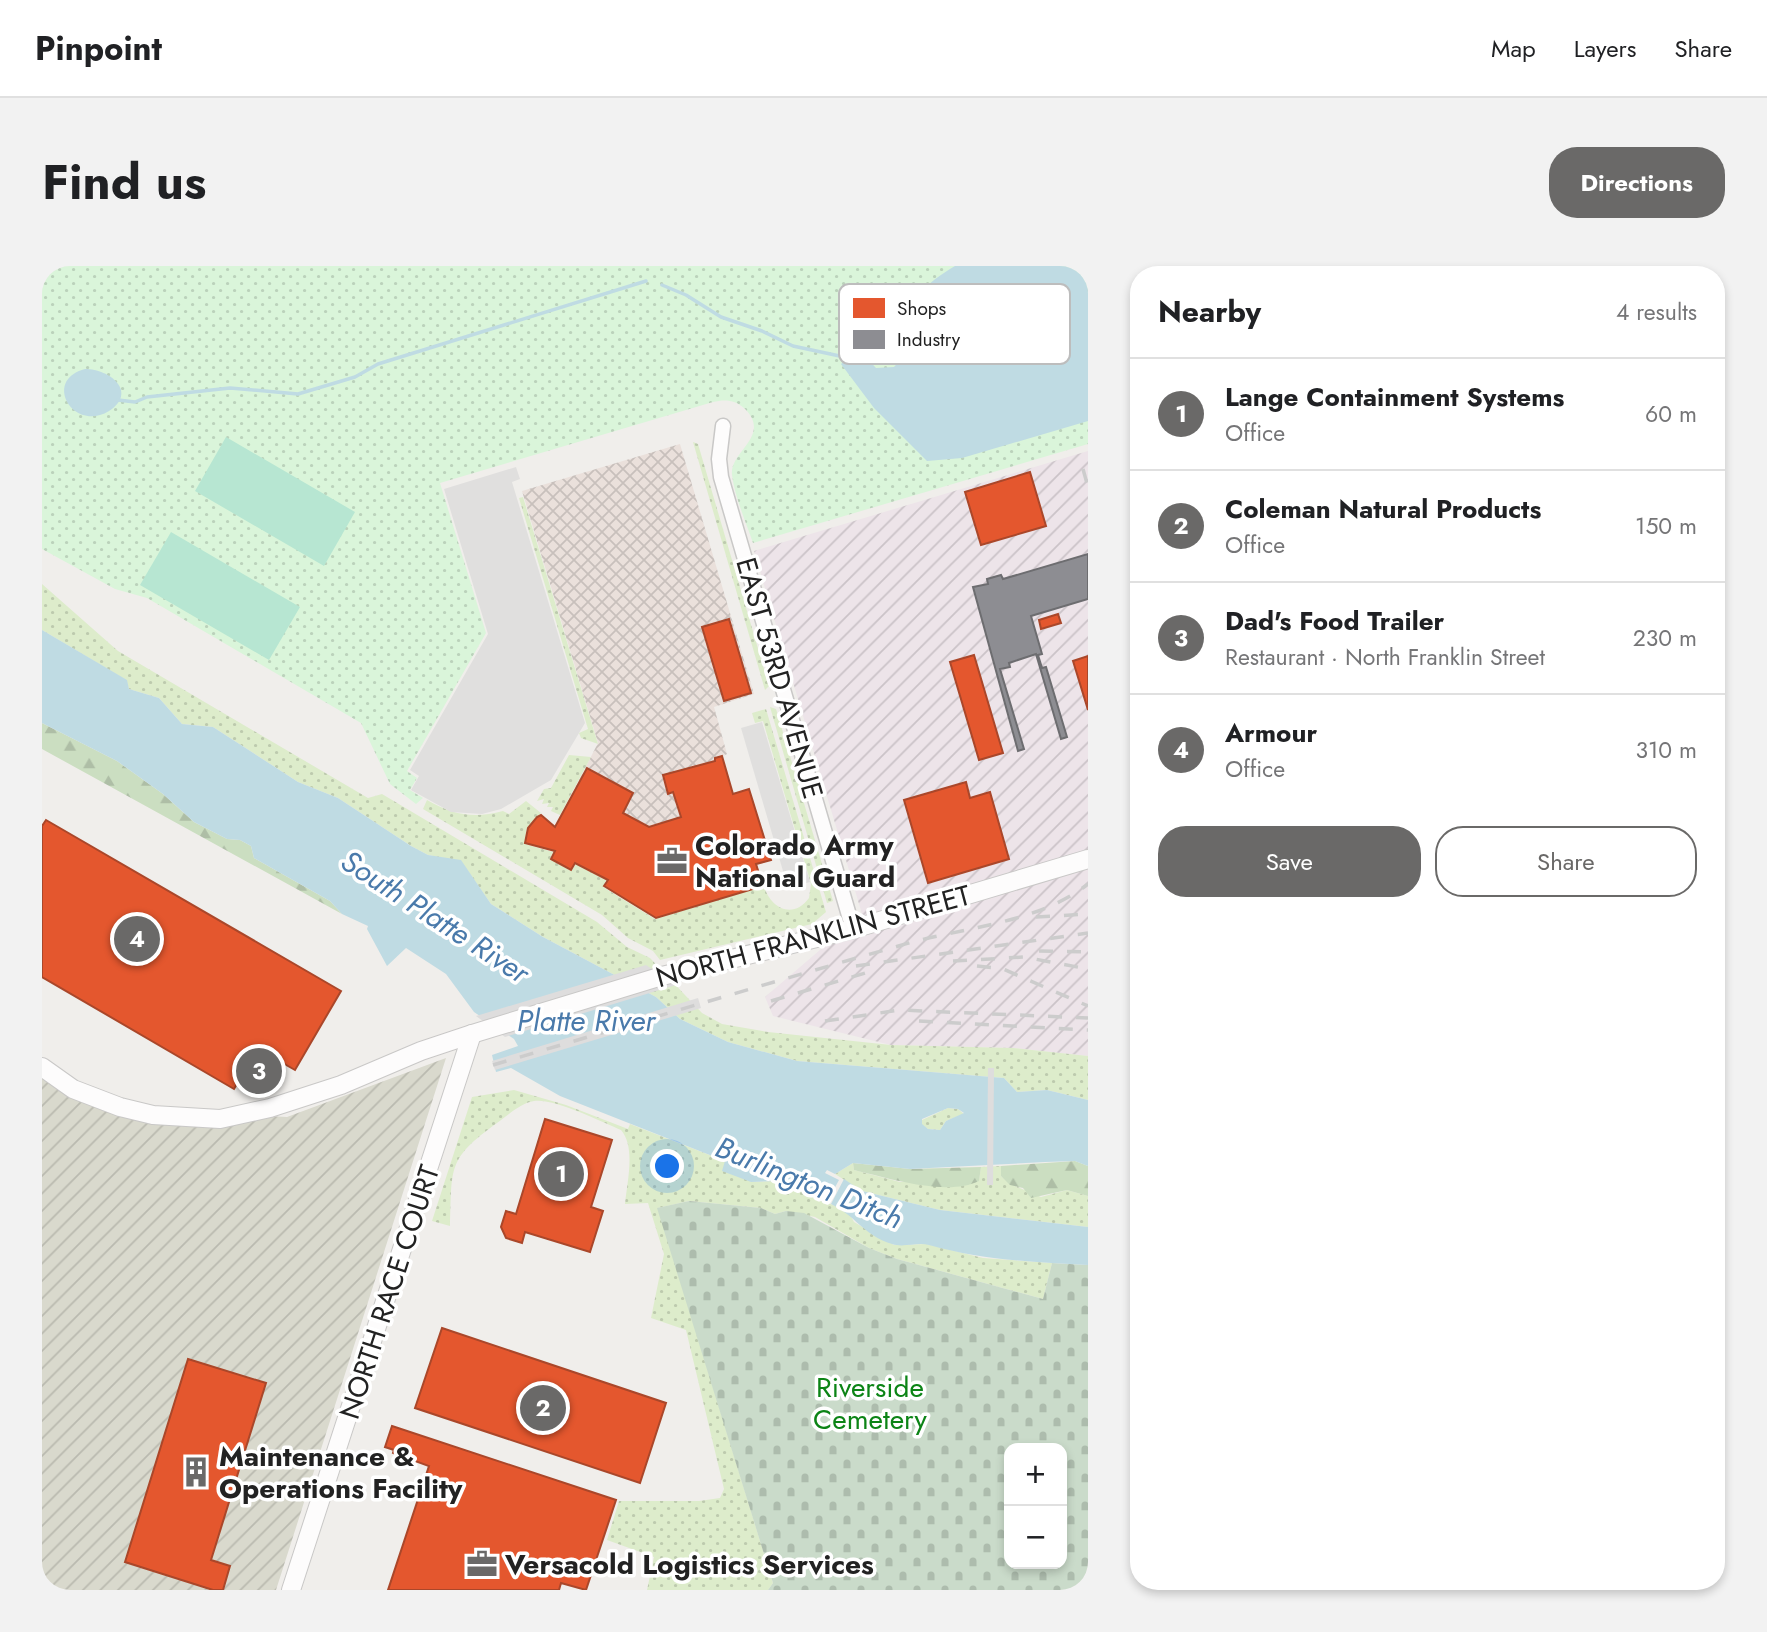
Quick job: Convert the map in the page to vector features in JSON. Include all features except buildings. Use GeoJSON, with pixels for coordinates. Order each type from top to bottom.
{"type":"FeatureCollection","features":[{"type":"Feature","properties":{"kind":"street","name":"EAST 53RD AVENUE"},"geometry":{"type":"LineString","coordinates":[[723,426],[719,459],[721,477],[853,929]]}},
{"type":"Feature","properties":{"kind":"street","name":"NORTH FRANKLIN STREET"},"geometry":{"type":"LineString","coordinates":[[42,1067],[73,1089],[120,1107],[153,1115],[220,1119],[271,1108],[341,1085],[421,1051],[492,1027],[662,976],[853,929],[1088,859]]}},
{"type":"Feature","properties":{"kind":"street","name":"NORTH RACE COURT"},"geometry":{"type":"LineString","coordinates":[[291,1590],[472,1034]]}},
{"type":"Feature","properties":{"kind":"shaded area"},"geometry":{"type":"Polygon","coordinates":[[[680,444],[754,694],[714,707],[727,754],[722,757],[733,793],[749,789],[771,860],[757,865],[763,886],[656,918],[604,886],[607,879],[575,863],[571,870],[551,859],[554,851],[525,843],[528,828],[537,817],[541,815],[555,827],[598,743],[522,491],[680,444]]]}},
{"type":"Feature","properties":{"kind":"shaded area"},"geometry":{"type":"Polygon","coordinates":[[[1088,451],[1088,1056],[1013,1048],[891,1045],[773,1016],[765,997],[862,914],[754,551],[1088,451]]]}},
{"type":"Feature","properties":{"kind":"shaded area"},"geometry":{"type":"Polygon","coordinates":[[[516,467],[520,479],[512,482],[585,723],[551,780],[501,809],[482,814],[451,812],[411,790],[419,776],[410,770],[488,634],[444,489],[516,467]]]}},
{"type":"Feature","properties":{"kind":"shaded area"},"geometry":{"type":"Polygon","coordinates":[[[762,722],[810,882],[788,888],[741,728],[762,722]]]}},
{"type":"Feature","properties":{"kind":"shaded area"},"geometry":{"type":"Polygon","coordinates":[[[446,1058],[276,1590],[42,1590],[42,1070],[91,1106],[287,1117],[446,1058]]]}},
{"type":"Feature","properties":{"kind":"green space"},"geometry":{"type":"Polygon","coordinates":[[[42,266],[1088,266],[1088,444],[753,543],[732,475],[733,466],[748,443],[754,427],[752,418],[744,408],[730,401],[713,402],[440,483],[486,633],[407,771],[417,778],[410,790],[423,798],[416,804],[390,784],[361,723],[147,598],[115,589],[42,549],[42,266]]]}},
{"type":"Feature","properties":{"kind":"green space"},"geometry":{"type":"Polygon","coordinates":[[[226,437],[355,512],[324,566],[195,491],[226,437]]]}},
{"type":"Feature","properties":{"kind":"green space"},"geometry":{"type":"Polygon","coordinates":[[[693,442],[698,444],[769,686],[765,690],[693,442]]]}},
{"type":"Feature","properties":{"kind":"green space"},"geometry":{"type":"Polygon","coordinates":[[[523,497],[598,744],[581,738],[579,733],[588,729],[519,498],[523,497]]]}},
{"type":"Feature","properties":{"kind":"green space"},"geometry":{"type":"Polygon","coordinates":[[[171,532],[300,607],[269,660],[140,585],[171,532]]]}},
{"type":"Feature","properties":{"kind":"green space"},"geometry":{"type":"Polygon","coordinates":[[[42,584],[118,651],[368,798],[382,794],[597,922],[627,947],[650,958],[702,1013],[722,1024],[768,1032],[891,1045],[1013,1048],[1088,1056],[1088,1100],[1047,1090],[1017,1092],[1004,1078],[797,1061],[728,1042],[680,1019],[656,997],[543,937],[491,904],[461,861],[428,855],[411,846],[338,798],[298,782],[213,727],[182,724],[159,698],[129,689],[126,680],[42,630],[42,584]]]}},
{"type":"Feature","properties":{"kind":"green space"},"geometry":{"type":"Polygon","coordinates":[[[770,707],[776,709],[833,901],[827,903],[770,707]]]}},
{"type":"Feature","properties":{"kind":"green space"},"geometry":{"type":"Polygon","coordinates":[[[766,709],[826,912],[812,924],[660,960],[653,951],[628,938],[602,915],[423,809],[427,800],[464,814],[483,815],[503,811],[509,814],[526,801],[541,813],[527,828],[525,844],[553,852],[550,859],[571,871],[576,864],[606,880],[603,887],[655,919],[764,886],[771,900],[777,905],[789,910],[796,908],[809,898],[811,884],[763,721],[755,723],[752,713],[766,709]]]}},
{"type":"Feature","properties":{"kind":"green space"},"geometry":{"type":"Polygon","coordinates":[[[42,723],[117,761],[163,794],[194,822],[227,839],[240,840],[251,846],[254,858],[330,901],[342,914],[42,749],[42,723]]]}},
{"type":"Feature","properties":{"kind":"green space"},"geometry":{"type":"Polygon","coordinates":[[[569,755],[591,757],[560,815],[551,811],[553,807],[547,807],[549,803],[542,804],[544,799],[537,801],[544,789],[551,788],[569,755]]]}},
{"type":"Feature","properties":{"kind":"green space"},"geometry":{"type":"Polygon","coordinates":[[[514,1090],[566,1105],[628,1129],[630,1124],[725,1161],[751,1182],[778,1181],[849,1212],[854,1222],[894,1245],[927,1244],[983,1258],[1052,1263],[1043,1299],[897,1259],[869,1248],[815,1217],[786,1211],[775,1214],[761,1208],[689,1201],[658,1208],[773,1583],[768,1590],[647,1590],[654,1557],[607,1540],[619,1501],[699,1501],[720,1498],[724,1489],[686,1330],[651,1318],[664,1254],[648,1203],[625,1204],[629,1166],[626,1137],[621,1130],[553,1103],[534,1101],[524,1104],[481,1135],[461,1156],[453,1177],[450,1226],[432,1221],[472,1097],[514,1090]]]}},
{"type":"Feature","properties":{"kind":"green space"},"geometry":{"type":"Polygon","coordinates":[[[948,1108],[958,1109],[964,1114],[946,1121],[940,1130],[928,1129],[922,1125],[922,1120],[948,1108]]]}},
{"type":"Feature","properties":{"kind":"green space"},"geometry":{"type":"Polygon","coordinates":[[[1075,1161],[1088,1166],[1088,1196],[1067,1190],[1031,1198],[1023,1188],[1010,1185],[1001,1176],[1001,1166],[1075,1161]]]}},
{"type":"Feature","properties":{"kind":"green space"},"geometry":{"type":"Polygon","coordinates":[[[853,1163],[854,1170],[900,1182],[979,1180],[981,1167],[1001,1166],[1001,1176],[1005,1180],[1041,1197],[1067,1190],[1088,1196],[1088,1227],[940,1210],[862,1191],[835,1174],[853,1163]]]}},
{"type":"Feature","properties":{"kind":"green space"},"geometry":{"type":"Polygon","coordinates":[[[853,1163],[910,1169],[981,1167],[979,1181],[951,1187],[934,1187],[854,1170],[853,1163]]]}},
{"type":"Feature","properties":{"kind":"green space","name":"Riverside Cemetery"},"geometry":{"type":"Polygon","coordinates":[[[689,1201],[761,1208],[775,1214],[786,1211],[804,1213],[869,1248],[897,1259],[1043,1299],[1052,1263],[1088,1265],[1088,1590],[768,1590],[773,1583],[657,1208],[689,1201]]]}},
{"type":"Feature","properties":{"kind":"water"},"geometry":{"type":"Polygon","coordinates":[[[955,266],[1088,266],[1088,421],[962,458],[927,461],[874,408],[841,364],[872,364],[876,368],[894,367],[897,364],[1070,364],[1070,284],[930,284],[955,266]]]}},
{"type":"Feature","properties":{"kind":"water"},"geometry":{"type":"Polygon","coordinates":[[[85,369],[111,377],[121,389],[117,404],[109,411],[96,416],[84,415],[74,410],[67,402],[64,393],[66,383],[72,375],[85,369]]]}},
{"type":"Feature","properties":{"kind":"water","name":"Platte River"},"geometry":{"type":"Polygon","coordinates":[[[42,630],[127,680],[129,689],[159,698],[182,724],[213,727],[298,782],[338,798],[411,846],[428,855],[461,860],[491,904],[543,937],[656,997],[680,1019],[728,1042],[797,1061],[1004,1078],[1017,1092],[1047,1090],[1088,1100],[1088,1166],[1075,1161],[910,1169],[853,1163],[835,1174],[827,1170],[825,1173],[839,1180],[827,1202],[778,1181],[751,1182],[722,1171],[725,1161],[560,1096],[511,1068],[496,1072],[492,1055],[518,1046],[514,1039],[474,1012],[446,974],[406,948],[387,966],[367,929],[368,926],[342,914],[330,901],[254,858],[251,846],[240,840],[227,839],[194,822],[163,794],[117,761],[42,723],[42,630]],[[948,1108],[922,1119],[922,1124],[928,1129],[940,1130],[946,1121],[964,1113],[948,1108]]]}},
{"type":"Feature","properties":{"kind":"water"},"geometry":{"type":"Polygon","coordinates":[[[844,1179],[862,1191],[940,1210],[1088,1227],[1088,1265],[988,1257],[924,1244],[892,1244],[874,1236],[831,1204],[844,1179]]]}},
{"type":"Feature","properties":{"kind":"pier"},"geometry":{"type":"Polygon","coordinates":[[[646,965],[676,985],[505,1037],[476,1016],[646,965]]]}},
{"type":"Feature","properties":{"kind":"pier"},"geometry":{"type":"Polygon","coordinates":[[[698,998],[701,1008],[495,1070],[492,1061],[698,998]]]}},
{"type":"Feature","properties":{"kind":"pier"},"geometry":{"type":"Polygon","coordinates":[[[988,1068],[994,1068],[993,1185],[987,1185],[988,1068]]]}},
{"type":"Feature","properties":{"kind":"waterway"},"geometry":{"type":"LineString","coordinates":[[118,400],[135,402],[147,397],[230,388],[298,394],[355,377],[378,364],[646,281]]}},
{"type":"Feature","properties":{"kind":"waterway"},"geometry":{"type":"LineString","coordinates":[[662,285],[686,295],[721,317],[762,331],[793,346],[839,356]]}},
{"type":"Feature","properties":{"kind":"railway"},"geometry":{"type":"LineString","coordinates":[[1083,469],[1088,487]]}},
{"type":"Feature","properties":{"kind":"railway"},"geometry":{"type":"LineString","coordinates":[[493,1065],[902,945],[1023,916],[1046,908],[1088,884]]}},
{"type":"Feature","properties":{"kind":"railway"},"geometry":{"type":"LineString","coordinates":[[1036,917],[1088,914]]}},
{"type":"Feature","properties":{"kind":"railway"},"geometry":{"type":"LineString","coordinates":[[856,966],[1088,933]]}},
{"type":"Feature","properties":{"kind":"railway"},"geometry":{"type":"LineString","coordinates":[[1039,951],[1088,952]]}},
{"type":"Feature","properties":{"kind":"railway"},"geometry":{"type":"LineString","coordinates":[[953,961],[1024,957],[1088,969]]}},
{"type":"Feature","properties":{"kind":"railway"},"geometry":{"type":"LineString","coordinates":[[977,966],[1003,969],[1088,1006]]}},
{"type":"Feature","properties":{"kind":"railway"},"geometry":{"type":"LineString","coordinates":[[771,1001],[872,971]]}},
{"type":"Feature","properties":{"kind":"railway"},"geometry":{"type":"LineString","coordinates":[[825,1021],[900,1010],[1088,1018]]}},
{"type":"Feature","properties":{"kind":"railway"},"geometry":{"type":"LineString","coordinates":[[919,1021],[1088,1030]]}},
{"type":"Feature","properties":{"kind":"place","name":"Colorado Army National Guard"},"geometry":{"type":"Point","coordinates":[672,861]}},
{"type":"Feature","properties":{"kind":"place","name":"Armour"},"geometry":{"type":"Point","coordinates":[137,939]}},
{"type":"Feature","properties":{"kind":"place","name":"Dad's Food Trailer"},"geometry":{"type":"Point","coordinates":[259,1071]}},
{"type":"Feature","properties":{"kind":"place","name":"Lange Containment Systems"},"geometry":{"type":"Point","coordinates":[561,1174]}},
{"type":"Feature","properties":{"kind":"place","name":"Coleman Natural Products"},"geometry":{"type":"Point","coordinates":[543,1408]}},
{"type":"Feature","properties":{"kind":"place","name":"Maintenance & Operations Facility"},"geometry":{"type":"Point","coordinates":[196,1472]}},
{"type":"Feature","properties":{"kind":"place","name":"Versacold Logistics Services"},"geometry":{"type":"Point","coordinates":[482,1564]}},
{"type":"Feature","properties":{"kind":"water label","name":"South Platte River"},"geometry":{"type":"Point","coordinates":[435,917]}},
{"type":"Feature","properties":{"kind":"water label","name":"Burlington Ditch"},"geometry":{"type":"Point","coordinates":[809,1183]}}]}
